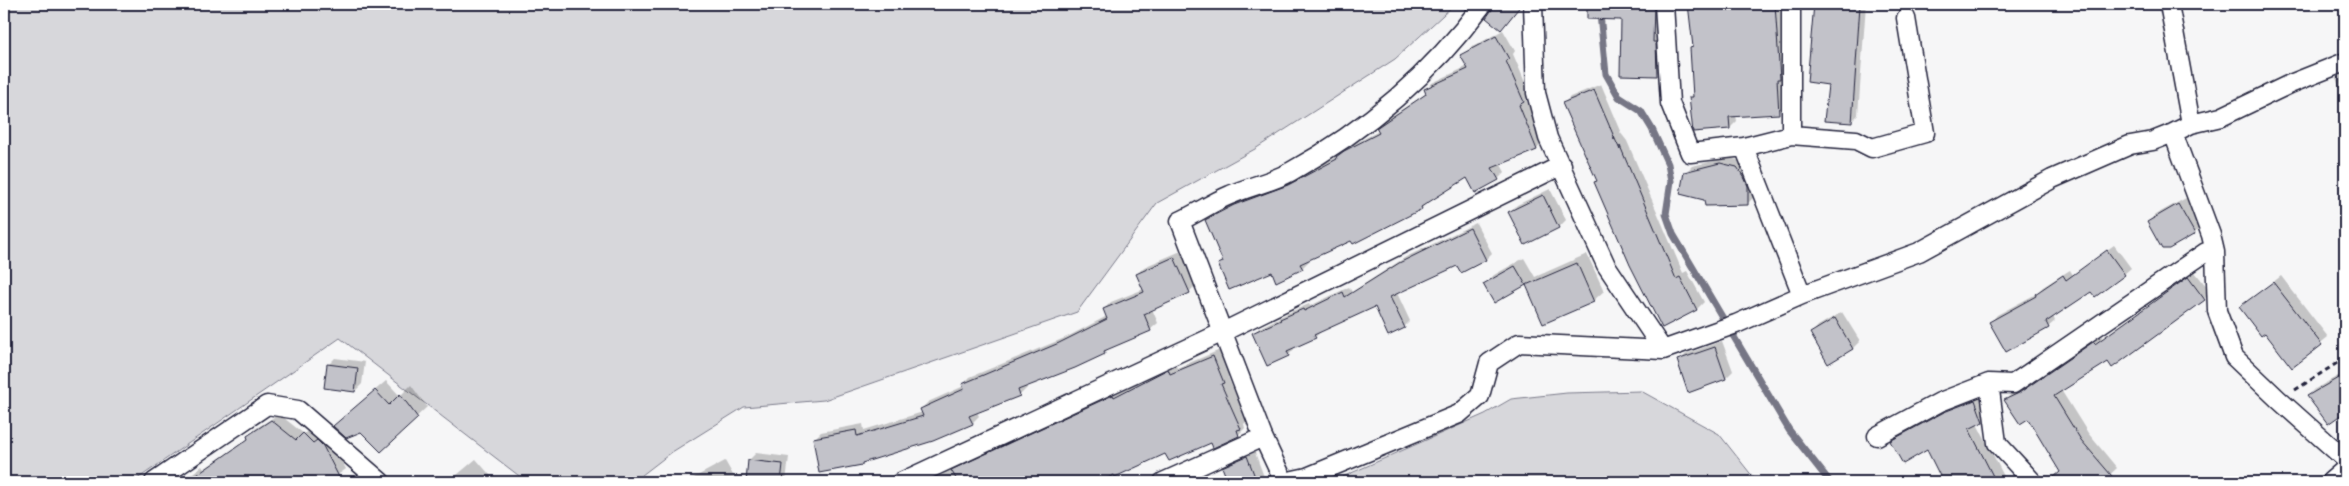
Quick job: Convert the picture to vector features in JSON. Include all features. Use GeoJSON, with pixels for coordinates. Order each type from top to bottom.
{"type":"FeatureCollection","features":[{"type":"Feature","properties":{"kind":"street"},"geometry":{"type":"LineString","coordinates":[[1483,4],[1443,54],[1409,88],[1369,121],[1289,173],[1229,195],[1180,221],[1263,437],[1284,482],[1307,477],[1459,414],[1480,396],[1489,363],[1519,343],[1663,350],[1736,324],[1802,295],[1919,252],[2052,179],[2130,145],[2153,141],[2173,134],[2191,124],[2221,116],[2290,84],[2345,62]]}},
{"type":"Feature","properties":{"kind":"street"},"geometry":{"type":"LineString","coordinates":[[1532,4],[1536,93],[1548,138],[1562,165],[1606,265],[1663,350]]}},
{"type":"Feature","properties":{"kind":"street"},"geometry":{"type":"LineString","coordinates":[[1664,4],[1670,103],[1690,154],[1744,147],[1791,135],[1856,140],[1872,148],[1925,132],[1906,18]]}},
{"type":"Feature","properties":{"kind":"street"},"geometry":{"type":"LineString","coordinates":[[1791,135],[1792,4]]}},
{"type":"Feature","properties":{"kind":"street"},"geometry":{"type":"LineString","coordinates":[[2169,4],[2191,124]]}},
{"type":"Feature","properties":{"kind":"street"},"geometry":{"type":"LineString","coordinates":[[2173,134],[2211,235],[2215,252],[2217,310],[2234,357],[2278,400],[2345,459]]}},
{"type":"Feature","properties":{"kind":"street"},"geometry":{"type":"LineString","coordinates":[[1744,147],[1802,295]]}},
{"type":"Feature","properties":{"kind":"street"},"geometry":{"type":"LineString","coordinates":[[901,482],[1222,332],[1562,165]]}},
{"type":"Feature","properties":{"kind":"street"},"geometry":{"type":"LineString","coordinates":[[1877,436],[1940,402],[1988,383],[2013,384],[2206,252],[2215,252]]}},
{"type":"Feature","properties":{"kind":"street"},"geometry":{"type":"LineString","coordinates":[[1988,383],[1997,443],[2033,482]]}},
{"type":"Feature","properties":{"kind":"street"},"geometry":{"type":"LineString","coordinates":[[154,482],[267,404],[298,410],[374,480]]}},
{"type":"Feature","properties":{"kind":"street"},"geometry":{"type":"LineString","coordinates":[[1164,482],[1263,437]]}},
{"type":"Feature","properties":{"kind":"street"},"geometry":{"type":"LineString","coordinates":[[2330,482],[2345,469]]}},
{"type":"Feature","properties":{"kind":"path"},"geometry":{"type":"LineString","coordinates":[[2278,400],[2345,358]]}},
{"type":"Feature","properties":{"kind":"shaded area"},"geometry":{"type":"Polygon","coordinates":[[[4,4],[1455,4],[1395,59],[1255,149],[1157,203],[1077,312],[824,400],[744,407],[672,452],[633,482],[527,482],[340,338],[133,482],[4,482],[4,4]]]}},
{"type":"Feature","properties":{"kind":"shaded area"},"geometry":{"type":"Polygon","coordinates":[[[1641,391],[1719,434],[1757,482],[1331,482],[1485,414],[1511,399],[1567,393],[1641,391]]]}},
{"type":"Feature","properties":{"kind":"building"},"geometry":{"type":"Polygon","coordinates":[[[1496,4],[1522,4],[1501,30],[1486,18],[1496,4]]]}},
{"type":"Feature","properties":{"kind":"building"},"geometry":{"type":"Polygon","coordinates":[[[1587,4],[1654,4],[1653,42],[1656,42],[1657,76],[1620,75],[1621,20],[1587,19],[1587,4]]]}},
{"type":"Feature","properties":{"kind":"building"},"geometry":{"type":"Polygon","coordinates":[[[1688,4],[1775,4],[1780,79],[1777,79],[1779,114],[1729,117],[1730,129],[1693,132],[1689,97],[1693,97],[1690,48],[1693,47],[1688,4]]]}},
{"type":"Feature","properties":{"kind":"building"},"geometry":{"type":"Polygon","coordinates":[[[1814,4],[1860,5],[1852,123],[1824,121],[1828,85],[1807,82],[1814,4]]]}},
{"type":"Feature","properties":{"kind":"building"},"geometry":{"type":"Polygon","coordinates":[[[1496,36],[1509,59],[1506,61],[1524,102],[1519,105],[1537,150],[1492,168],[1499,180],[1475,193],[1467,178],[1421,207],[1422,209],[1353,244],[1351,241],[1300,264],[1303,269],[1276,282],[1272,272],[1229,290],[1218,264],[1223,262],[1205,220],[1234,205],[1288,185],[1337,159],[1336,157],[1344,151],[1379,133],[1376,128],[1426,94],[1424,89],[1468,69],[1460,55],[1496,36]]]}},
{"type":"Feature","properties":{"kind":"building"},"geometry":{"type":"Polygon","coordinates":[[[1594,90],[1620,150],[1620,146],[1676,279],[1680,277],[1697,310],[1662,328],[1630,265],[1594,182],[1597,181],[1562,103],[1594,90]]]}},
{"type":"Feature","properties":{"kind":"building"},"geometry":{"type":"Polygon","coordinates":[[[1720,163],[1737,167],[1744,177],[1748,186],[1748,205],[1705,206],[1704,200],[1680,194],[1684,172],[1720,163]]]}},
{"type":"Feature","properties":{"kind":"building"},"geometry":{"type":"Polygon","coordinates":[[[1543,195],[1559,228],[1525,245],[1508,212],[1543,195]]]}},
{"type":"Feature","properties":{"kind":"building"},"geometry":{"type":"Polygon","coordinates":[[[2178,204],[2195,234],[2169,249],[2162,249],[2147,222],[2178,204]]]}},
{"type":"Feature","properties":{"kind":"building"},"geometry":{"type":"Polygon","coordinates":[[[1470,228],[1486,260],[1461,273],[1457,266],[1390,297],[1405,328],[1388,336],[1375,307],[1314,335],[1316,338],[1287,351],[1289,356],[1267,366],[1252,333],[1343,292],[1345,297],[1399,263],[1470,228]]]}},
{"type":"Feature","properties":{"kind":"building"},"geometry":{"type":"Polygon","coordinates":[[[2107,250],[2125,275],[2095,297],[2091,292],[2046,322],[2049,328],[2006,352],[1989,322],[2036,296],[2035,294],[2063,275],[2066,280],[2107,250]]]}},
{"type":"Feature","properties":{"kind":"building"},"geometry":{"type":"Polygon","coordinates":[[[1174,257],[1190,293],[1144,314],[1151,331],[1104,351],[1105,354],[1075,368],[1018,390],[1020,396],[969,416],[973,424],[933,441],[862,463],[862,465],[819,473],[813,438],[856,430],[857,436],[923,416],[920,409],[964,389],[962,384],[1059,343],[1107,319],[1103,309],[1144,292],[1136,274],[1174,257]]]}},
{"type":"Feature","properties":{"kind":"building"},"geometry":{"type":"Polygon","coordinates":[[[1577,263],[1594,302],[1543,324],[1526,285],[1577,263]]]}},
{"type":"Feature","properties":{"kind":"building"},"geometry":{"type":"Polygon","coordinates":[[[1515,266],[1526,285],[1494,303],[1483,284],[1515,266]]]}},
{"type":"Feature","properties":{"kind":"building"},"geometry":{"type":"Polygon","coordinates":[[[2188,277],[2205,300],[2112,368],[2108,362],[2054,396],[2081,440],[2117,482],[2048,482],[2060,472],[2028,419],[2020,424],[2004,400],[2019,393],[2093,342],[2095,344],[2188,277]]]}},
{"type":"Feature","properties":{"kind":"building"},"geometry":{"type":"Polygon","coordinates":[[[2273,282],[2322,345],[2292,368],[2265,333],[2261,336],[2239,307],[2273,282]]]}},
{"type":"Feature","properties":{"kind":"building"},"geometry":{"type":"Polygon","coordinates":[[[1835,318],[1853,349],[1828,364],[1810,333],[1835,318]]]}},
{"type":"Feature","properties":{"kind":"building"},"geometry":{"type":"Polygon","coordinates":[[[1715,347],[1726,379],[1688,393],[1677,360],[1715,347]]]}},
{"type":"Feature","properties":{"kind":"building"},"geometry":{"type":"Polygon","coordinates":[[[1213,356],[1224,383],[1221,384],[1241,429],[1237,430],[1239,436],[1213,448],[1211,443],[1169,461],[1165,454],[1115,477],[1114,475],[1098,482],[958,482],[951,470],[1113,395],[1114,397],[1168,369],[1170,374],[1213,356]]]}},
{"type":"Feature","properties":{"kind":"building"},"geometry":{"type":"Polygon","coordinates":[[[327,364],[358,368],[355,392],[324,388],[327,364]]]}},
{"type":"Feature","properties":{"kind":"building"},"geometry":{"type":"Polygon","coordinates":[[[2345,374],[2345,412],[2328,424],[2307,396],[2345,374]]]}},
{"type":"Feature","properties":{"kind":"building"},"geometry":{"type":"Polygon","coordinates":[[[375,390],[389,405],[400,394],[418,418],[381,452],[361,432],[346,438],[333,426],[375,390]]]}},
{"type":"Feature","properties":{"kind":"building"},"geometry":{"type":"Polygon","coordinates":[[[1975,400],[1983,422],[1969,429],[1996,482],[1943,482],[1927,450],[1903,464],[1890,441],[1944,412],[1975,400]]]}},
{"type":"Feature","properties":{"kind":"building"},"geometry":{"type":"Polygon","coordinates":[[[271,420],[296,440],[303,433],[313,443],[317,440],[323,446],[339,477],[330,482],[187,482],[248,439],[247,436],[271,420]]]}},
{"type":"Feature","properties":{"kind":"building"},"geometry":{"type":"Polygon","coordinates":[[[1247,456],[1257,482],[1228,482],[1222,467],[1247,456]]]}},
{"type":"Feature","properties":{"kind":"building"},"geometry":{"type":"Polygon","coordinates":[[[748,460],[783,464],[781,482],[746,482],[748,460]]]}},
{"type":"Feature","properties":{"kind":"waterway"},"geometry":{"type":"LineString","coordinates":[[1599,4],[1606,74],[1619,97],[1641,111],[1652,129],[1668,164],[1671,181],[1666,214],[1673,234],[1789,430],[1830,482]]}}]}
